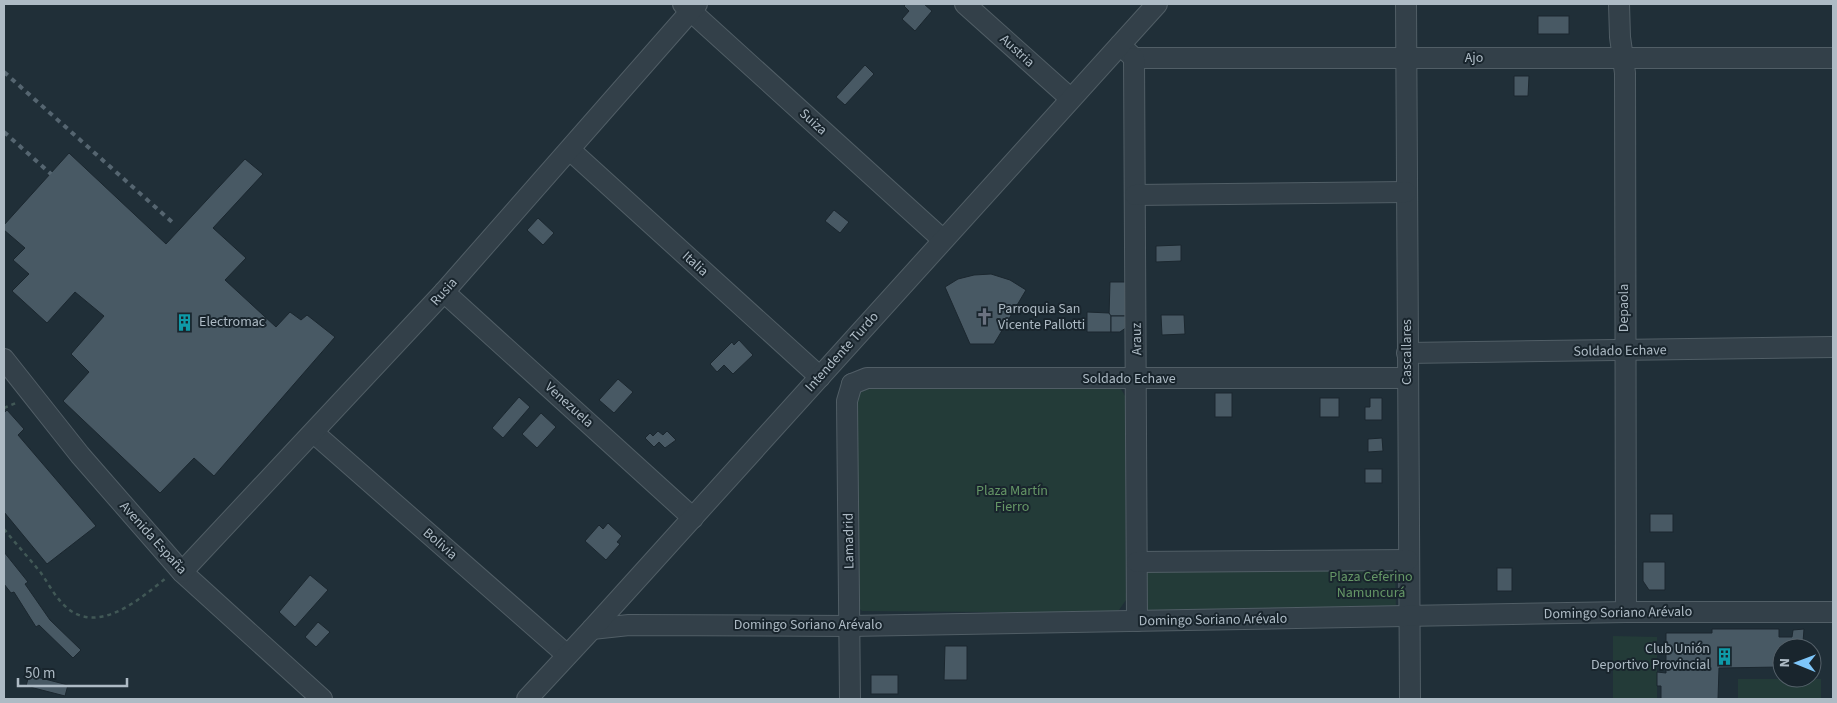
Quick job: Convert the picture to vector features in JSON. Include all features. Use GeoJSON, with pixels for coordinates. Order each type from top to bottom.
{"type":"FeatureCollection","features":[{"type":"Feature","properties":{"kind":"street","name":"Austria"},"geometry":{"type":"LineString","coordinates":[[965,4],[1070,98]]}},
{"type":"Feature","properties":{"kind":"street","name":"Intendente Turdo"},"geometry":{"type":"LineString","coordinates":[[527,699],[693,518],[1070,98],[1127,52],[1156,4]]}},
{"type":"Feature","properties":{"kind":"street","name":"Cascallares"},"geometry":{"type":"LineString","coordinates":[[1406,4],[1410,699]]}},
{"type":"Feature","properties":{"kind":"street","name":"Depaola"},"geometry":{"type":"LineString","coordinates":[[1619,4],[1622,57],[1625,73],[1624,351],[1626,612]]}},
{"type":"Feature","properties":{"kind":"street","name":"Rusia"},"geometry":{"type":"LineString","coordinates":[[180,569],[314,433],[444,292],[570,150],[690,6]]}},
{"type":"Feature","properties":{"kind":"street","name":"Suiza"},"geometry":{"type":"LineString","coordinates":[[690,6],[942,239]]}},
{"type":"Feature","properties":{"kind":"street","name":"Ajo"},"geometry":{"type":"LineString","coordinates":[[1127,52],[1406,58],[1833,58]]}},
{"type":"Feature","properties":{"kind":"street","name":"Arauz"},"geometry":{"type":"LineString","coordinates":[[1127,52],[1136,195],[1138,379],[1137,621]]}},
{"type":"Feature","properties":{"kind":"street","name":"Italia"},"geometry":{"type":"LineString","coordinates":[[570,150],[824,372],[852,384]]}},
{"type":"Feature","properties":{"kind":"street"},"geometry":{"type":"LineString","coordinates":[[1136,195],[1406,192]]}},
{"type":"Feature","properties":{"kind":"street","name":"Venezuela"},"geometry":{"type":"LineString","coordinates":[[444,292],[693,518]]}},
{"type":"Feature","properties":{"kind":"street","name":"Soldado Echave"},"geometry":{"type":"LineString","coordinates":[[1407,353],[1833,347]]}},
{"type":"Feature","properties":{"kind":"street","name":"Avenida España"},"geometry":{"type":"LineString","coordinates":[[4,359],[80,456],[180,569],[322,699]]}},
{"type":"Feature","properties":{"kind":"street","name":"Soldado Echave"},"geometry":{"type":"LineString","coordinates":[[852,384],[867,378],[1407,378]]}},
{"type":"Feature","properties":{"kind":"street","name":"Lamadrid"},"geometry":{"type":"LineString","coordinates":[[850,699],[847,401],[852,384]]}},
{"type":"Feature","properties":{"kind":"street","name":"Bolivia"},"geometry":{"type":"LineString","coordinates":[[314,433],[567,655]]}},
{"type":"Feature","properties":{"kind":"street"},"geometry":{"type":"LineString","coordinates":[[1137,562],[1408,560]]}},
{"type":"Feature","properties":{"kind":"street","name":"Domingo Soriano Arévalo"},"geometry":{"type":"LineString","coordinates":[[592,629],[629,625],[850,626],[1626,612],[1833,612]]}},
{"type":"Feature","properties":{"kind":"path"},"geometry":{"type":"LineString","coordinates":[[4,529],[40,572],[63,604],[85,618],[104,616],[132,604],[180,569]]}},
{"type":"Feature","properties":{"kind":"green space","name":"Plaza Martín Fierro"},"geometry":{"type":"Polygon","coordinates":[[[1113,385],[1121,389],[1125,396],[1126,600],[1119,610],[1111,613],[862,611],[857,606],[855,404],[858,395],[864,389],[871,387],[1113,385]]]}},
{"type":"Feature","properties":{"kind":"green space","name":"Plaza Ceferino Namuncurá"},"geometry":{"type":"Polygon","coordinates":[[[1395,560],[1396,609],[1144,610],[1144,564],[1395,560]]]}},
{"type":"Feature","properties":{"kind":"green space"},"geometry":{"type":"Polygon","coordinates":[[[1613,636],[1657,637],[1657,699],[1613,699],[1613,636]]]}},
{"type":"Feature","properties":{"kind":"green space"},"geometry":{"type":"Polygon","coordinates":[[[1738,679],[1772,679],[1772,688],[1821,688],[1821,699],[1738,699],[1738,679]]]}},
{"type":"Feature","properties":{"kind":"building"},"geometry":{"type":"Polygon","coordinates":[[[906,4],[924,4],[932,11],[915,31],[902,19],[909,11],[904,6],[906,4]]]}},
{"type":"Feature","properties":{"kind":"building"},"geometry":{"type":"Polygon","coordinates":[[[1538,16],[1569,16],[1569,34],[1538,34],[1538,16]]]}},
{"type":"Feature","properties":{"kind":"building"},"geometry":{"type":"Polygon","coordinates":[[[865,65],[874,74],[845,105],[836,97],[865,65]]]}},
{"type":"Feature","properties":{"kind":"building"},"geometry":{"type":"Polygon","coordinates":[[[1514,76],[1529,76],[1528,96],[1514,96],[1514,76]]]}},
{"type":"Feature","properties":{"kind":"building","name":"Electromac"},"geometry":{"type":"Polygon","coordinates":[[[69,153],[166,244],[245,159],[263,174],[213,228],[246,258],[225,280],[276,327],[290,312],[301,320],[307,315],[335,337],[214,476],[194,458],[160,493],[63,401],[89,372],[71,354],[104,316],[75,292],[47,323],[12,291],[29,274],[13,260],[25,248],[4,230],[4,225],[69,153]]]}},
{"type":"Feature","properties":{"kind":"building"},"geometry":{"type":"Polygon","coordinates":[[[834,210],[849,222],[840,233],[825,221],[834,210]]]}},
{"type":"Feature","properties":{"kind":"building"},"geometry":{"type":"Polygon","coordinates":[[[538,218],[554,233],[543,245],[527,230],[538,218]]]}},
{"type":"Feature","properties":{"kind":"building"},"geometry":{"type":"Polygon","coordinates":[[[1181,245],[1181,261],[1156,262],[1156,246],[1181,245]]]}},
{"type":"Feature","properties":{"kind":"building","name":"Parroquia San Vicente Pallotti"},"geometry":{"type":"Polygon","coordinates":[[[991,274],[1010,280],[1026,290],[994,344],[970,344],[945,287],[958,279],[974,275],[991,274]]]}},
{"type":"Feature","properties":{"kind":"building"},"geometry":{"type":"Polygon","coordinates":[[[1110,282],[1128,282],[1127,316],[1109,316],[1110,282]]]}},
{"type":"Feature","properties":{"kind":"building"},"geometry":{"type":"Polygon","coordinates":[[[1087,312],[1109,313],[1111,316],[1111,332],[1087,332],[1087,312]]]}},
{"type":"Feature","properties":{"kind":"building"},"geometry":{"type":"Polygon","coordinates":[[[1161,315],[1184,315],[1185,334],[1162,335],[1161,315]]]}},
{"type":"Feature","properties":{"kind":"building"},"geometry":{"type":"Polygon","coordinates":[[[1111,316],[1127,316],[1127,327],[1120,332],[1111,332],[1111,316]]]}},
{"type":"Feature","properties":{"kind":"building"},"geometry":{"type":"Polygon","coordinates":[[[739,340],[753,355],[733,374],[724,365],[717,372],[710,364],[732,342],[734,345],[739,340]]]}},
{"type":"Feature","properties":{"kind":"building"},"geometry":{"type":"Polygon","coordinates":[[[618,379],[633,392],[614,413],[599,400],[618,379]]]}},
{"type":"Feature","properties":{"kind":"building"},"geometry":{"type":"Polygon","coordinates":[[[1215,393],[1232,393],[1232,417],[1215,417],[1215,393]]]}},
{"type":"Feature","properties":{"kind":"building"},"geometry":{"type":"Polygon","coordinates":[[[519,397],[530,407],[503,438],[492,428],[519,397]]]}},
{"type":"Feature","properties":{"kind":"building"},"geometry":{"type":"Polygon","coordinates":[[[1320,398],[1339,398],[1339,417],[1320,417],[1320,398]]]}},
{"type":"Feature","properties":{"kind":"building"},"geometry":{"type":"Polygon","coordinates":[[[1370,398],[1382,398],[1382,420],[1365,420],[1365,407],[1370,407],[1370,398]]]}},
{"type":"Feature","properties":{"kind":"building"},"geometry":{"type":"Polygon","coordinates":[[[7,410],[24,429],[18,435],[96,526],[47,564],[4,512],[4,413],[7,410]]]}},
{"type":"Feature","properties":{"kind":"building"},"geometry":{"type":"Polygon","coordinates":[[[541,413],[556,427],[537,448],[522,434],[541,413]]]}},
{"type":"Feature","properties":{"kind":"building"},"geometry":{"type":"Polygon","coordinates":[[[658,431],[663,435],[667,431],[676,440],[665,448],[659,442],[654,447],[645,438],[650,433],[653,436],[658,431]]]}},
{"type":"Feature","properties":{"kind":"building"},"geometry":{"type":"Polygon","coordinates":[[[1382,438],[1383,451],[1368,452],[1368,439],[1382,438]]]}},
{"type":"Feature","properties":{"kind":"building"},"geometry":{"type":"Polygon","coordinates":[[[1365,469],[1382,469],[1382,483],[1365,483],[1365,469]]]}},
{"type":"Feature","properties":{"kind":"building"},"geometry":{"type":"Polygon","coordinates":[[[1650,514],[1673,514],[1673,532],[1650,532],[1650,514]]]}},
{"type":"Feature","properties":{"kind":"building"},"geometry":{"type":"Polygon","coordinates":[[[608,523],[622,536],[617,542],[620,544],[606,560],[585,541],[599,525],[603,529],[608,523]]]}},
{"type":"Feature","properties":{"kind":"building"},"geometry":{"type":"Polygon","coordinates":[[[4,552],[28,582],[25,584],[50,620],[81,650],[73,658],[39,625],[36,627],[14,592],[11,593],[4,584],[4,552]]]}},
{"type":"Feature","properties":{"kind":"building"},"geometry":{"type":"Polygon","coordinates":[[[1643,562],[1665,562],[1665,590],[1649,590],[1643,581],[1643,562]]]}},
{"type":"Feature","properties":{"kind":"building"},"geometry":{"type":"Polygon","coordinates":[[[1497,568],[1512,568],[1512,591],[1497,591],[1497,568]]]}},
{"type":"Feature","properties":{"kind":"building"},"geometry":{"type":"Polygon","coordinates":[[[310,575],[328,590],[295,627],[279,612],[310,575]]]}},
{"type":"Feature","properties":{"kind":"building"},"geometry":{"type":"Polygon","coordinates":[[[318,622],[330,632],[316,647],[305,637],[318,622]]]}},
{"type":"Feature","properties":{"kind":"building","name":"Club Unión Deportivo Provincial"},"geometry":{"type":"Polygon","coordinates":[[[1712,629],[1779,629],[1779,637],[1792,637],[1793,630],[1804,629],[1803,638],[1772,638],[1772,667],[1719,668],[1718,699],[1661,699],[1661,686],[1657,686],[1657,672],[1666,673],[1666,633],[1712,633],[1712,629]]]}},
{"type":"Feature","properties":{"kind":"building"},"geometry":{"type":"Polygon","coordinates":[[[945,646],[967,646],[967,680],[944,680],[945,646]]]}},
{"type":"Feature","properties":{"kind":"building"},"geometry":{"type":"Polygon","coordinates":[[[29,675],[68,685],[65,696],[26,686],[29,675]]]}},
{"type":"Feature","properties":{"kind":"building"},"geometry":{"type":"Polygon","coordinates":[[[871,675],[898,675],[898,694],[871,694],[871,675]]]}},
{"type":"Feature","properties":{"kind":"railway"},"geometry":{"type":"LineString","coordinates":[[4,72],[172,222]]}},
{"type":"Feature","properties":{"kind":"railway"},"geometry":{"type":"LineString","coordinates":[[4,132],[51,174]]}},
{"type":"Feature","properties":{"kind":"place","name":"Parroquia San Vicente Pallotti"},"geometry":{"type":"Point","coordinates":[984,317]}},
{"type":"Feature","properties":{"kind":"place","name":"Electromac"},"geometry":{"type":"Point","coordinates":[185,322]}},
{"type":"Feature","properties":{"kind":"place","name":"Club Unión Deportivo Provincial"},"geometry":{"type":"Point","coordinates":[1724,657]}}]}
